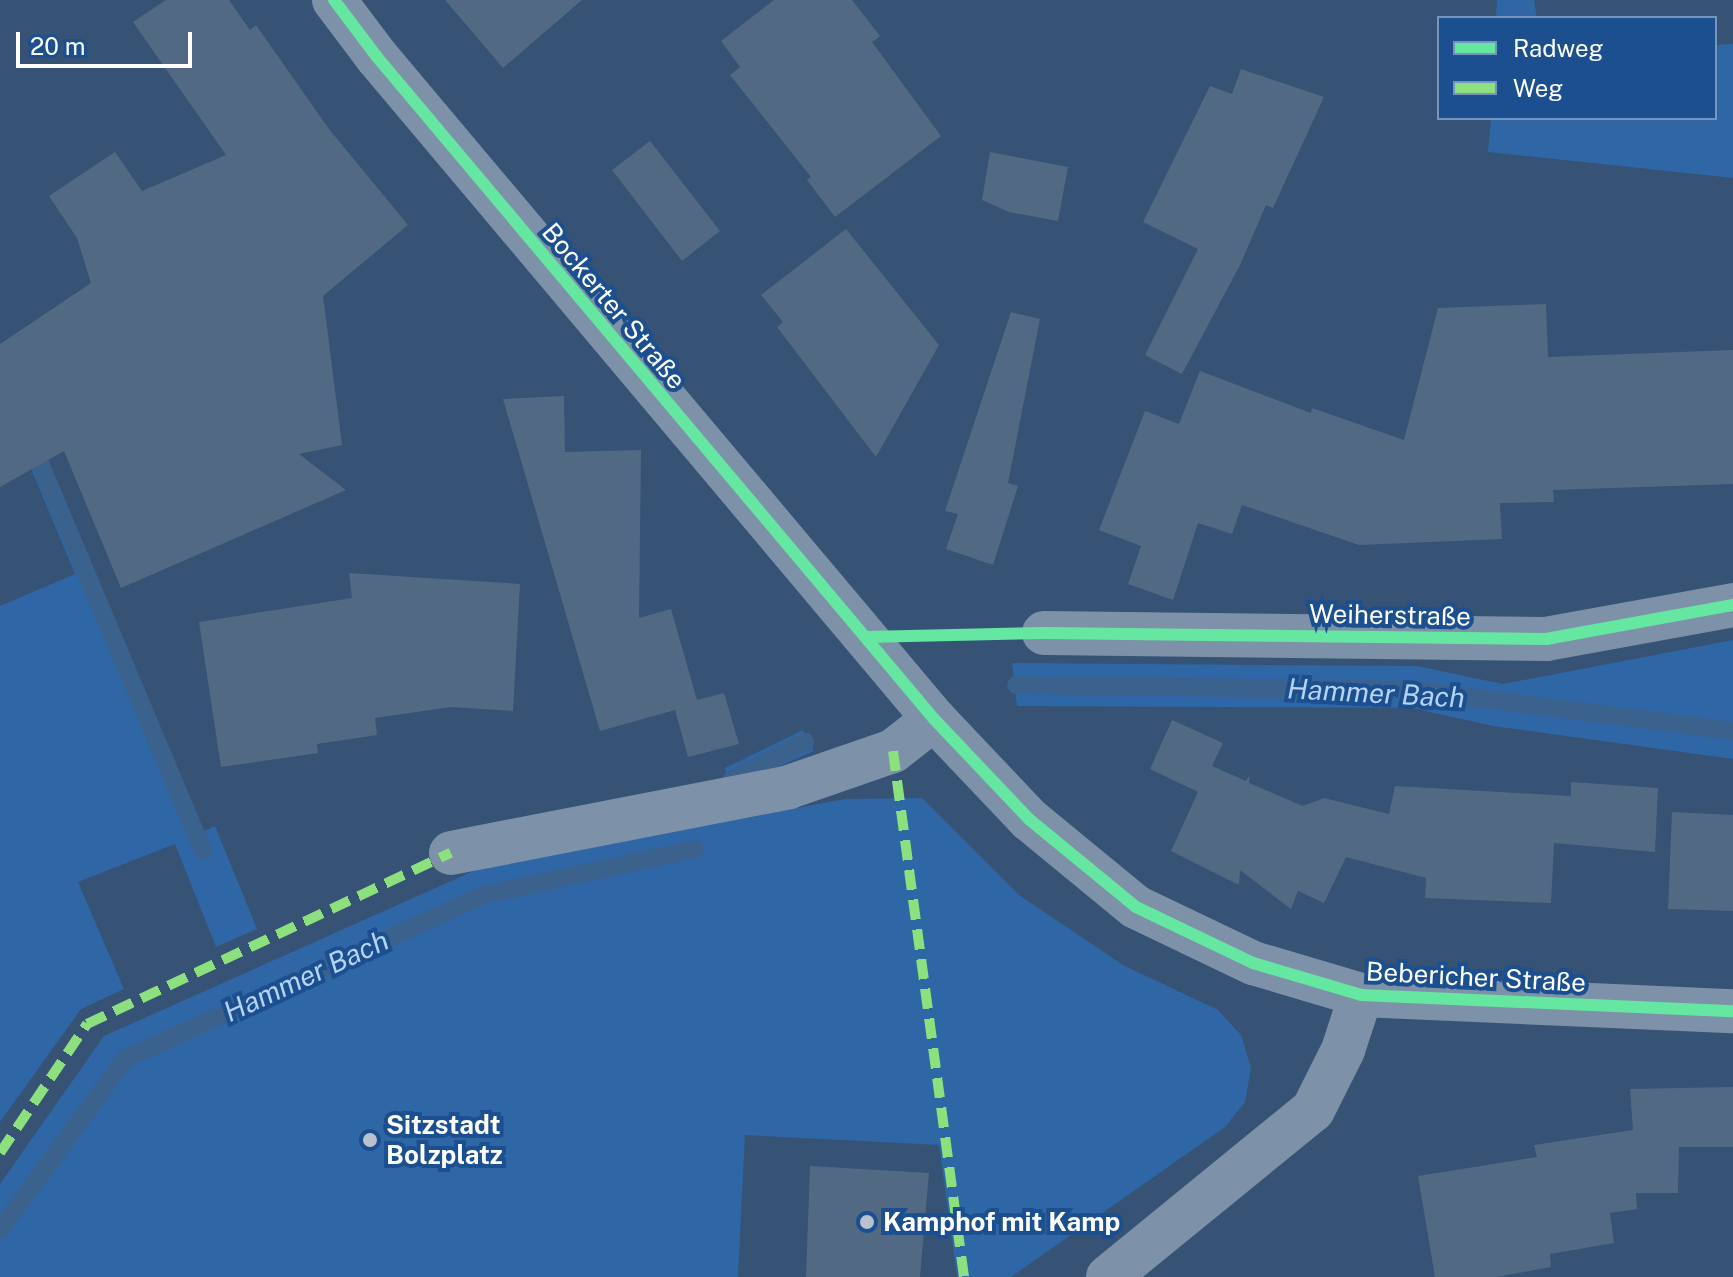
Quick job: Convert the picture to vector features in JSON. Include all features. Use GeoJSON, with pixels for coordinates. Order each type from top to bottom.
{"type":"FeatureCollection","features":[{"type":"Feature","properties":{"kind":"street","name":"Bockerter Straße"},"geometry":{"type":"LineString","coordinates":[[334,0],[407,93],[866,637]]}},
{"type":"Feature","properties":{"kind":"street","name":"Weiherstraße"},"geometry":{"type":"LineString","coordinates":[[1044,633],[1546,639],[1733,605]]}},
{"type":"Feature","properties":{"kind":"street","name":"Bebericher Straße"},"geometry":{"type":"LineString","coordinates":[[866,637],[934,719],[1030,820],[1136,907],[1253,963],[1361,995],[1733,1011]]}},
{"type":"Feature","properties":{"kind":"street"},"geometry":{"type":"LineString","coordinates":[[451,853],[789,787],[893,751],[934,719]]}},
{"type":"Feature","properties":{"kind":"street","name":"Bebericher Straße"},"geometry":{"type":"LineString","coordinates":[[1108,1277],[1313,1110],[1343,1050],[1361,995]]}},
{"type":"Feature","properties":{"kind":"shaded area"},"geometry":{"type":"Polygon","coordinates":[[[1497,0],[1534,0],[1537,16],[1496,16],[1497,0]]]}},
{"type":"Feature","properties":{"kind":"shaded area"},"geometry":{"type":"Polygon","coordinates":[[[1733,44],[1733,178],[1488,152],[1491,120],[1717,120],[1717,45],[1733,44]]]}},
{"type":"Feature","properties":{"kind":"shaded area"},"geometry":{"type":"Polygon","coordinates":[[[0,350],[202,832],[215,826],[257,929],[216,947],[175,844],[78,882],[124,989],[81,1009],[0,1122],[0,606],[75,574],[0,394],[0,350]]]}},
{"type":"Feature","properties":{"kind":"shaded area"},"geometry":{"type":"Polygon","coordinates":[[[1733,640],[1733,759],[1493,726],[1412,708],[1017,706],[1012,663],[1417,666],[1503,684],[1733,640]]]}},
{"type":"Feature","properties":{"kind":"shaded area"},"geometry":{"type":"Polygon","coordinates":[[[803,730],[814,751],[748,780],[728,783],[725,768],[803,730]]]}},
{"type":"Feature","properties":{"kind":"shaded area"},"geometry":{"type":"Polygon","coordinates":[[[922,798],[1019,895],[1123,965],[1218,1010],[1241,1035],[1251,1068],[1245,1102],[1225,1127],[1011,1277],[957,1277],[939,1145],[745,1135],[738,1277],[0,1277],[0,1184],[104,1036],[478,869],[845,799],[922,798]]]}},
{"type":"Feature","properties":{"kind":"building"},"geometry":{"type":"Polygon","coordinates":[[[166,0],[229,0],[250,30],[256,25],[329,129],[408,225],[323,296],[342,445],[299,454],[346,490],[121,588],[64,451],[0,487],[0,344],[91,283],[77,238],[49,196],[115,152],[142,191],[226,155],[133,22],[166,0]]]}},
{"type":"Feature","properties":{"kind":"building"},"geometry":{"type":"Polygon","coordinates":[[[445,0],[582,0],[503,68],[445,0]]]}},
{"type":"Feature","properties":{"kind":"building"},"geometry":{"type":"Polygon","coordinates":[[[774,0],[852,0],[880,36],[872,42],[941,136],[835,217],[807,180],[811,177],[730,75],[740,67],[721,41],[774,0]]]}},
{"type":"Feature","properties":{"kind":"building"},"geometry":{"type":"Polygon","coordinates":[[[1241,69],[1324,97],[1273,208],[1266,205],[1240,265],[1182,374],[1145,355],[1198,249],[1143,222],[1210,86],[1232,94],[1241,69]]]}},
{"type":"Feature","properties":{"kind":"building"},"geometry":{"type":"Polygon","coordinates":[[[650,141],[720,231],[682,261],[612,170],[650,141]]]}},
{"type":"Feature","properties":{"kind":"building"},"geometry":{"type":"Polygon","coordinates":[[[990,152],[1068,167],[1058,221],[1009,212],[982,200],[990,152]]]}},
{"type":"Feature","properties":{"kind":"building"},"geometry":{"type":"Polygon","coordinates":[[[846,229],[939,345],[876,457],[777,327],[783,322],[761,295],[846,229]]]}},
{"type":"Feature","properties":{"kind":"building"},"geometry":{"type":"Polygon","coordinates":[[[1546,304],[1548,357],[1733,350],[1733,484],[1553,490],[1554,502],[1500,503],[1502,539],[1359,545],[1242,505],[1232,534],[1198,523],[1173,600],[1128,584],[1141,546],[1099,530],[1145,411],[1179,424],[1200,371],[1311,413],[1312,408],[1404,440],[1438,308],[1546,304]]]}},
{"type":"Feature","properties":{"kind":"building"},"geometry":{"type":"Polygon","coordinates":[[[1011,312],[1040,319],[1008,483],[1018,486],[993,565],[946,549],[958,514],[945,511],[1011,312]]]}},
{"type":"Feature","properties":{"kind":"building"},"geometry":{"type":"Polygon","coordinates":[[[564,396],[565,452],[641,450],[639,618],[671,609],[697,700],[724,693],[739,744],[688,757],[675,710],[600,731],[503,399],[564,396]]]}},
{"type":"Feature","properties":{"kind":"building"},"geometry":{"type":"Polygon","coordinates":[[[349,573],[520,584],[513,711],[451,707],[375,718],[377,735],[317,744],[318,753],[221,767],[199,622],[352,598],[349,573]]]}},
{"type":"Feature","properties":{"kind":"building"},"geometry":{"type":"Polygon","coordinates":[[[1172,720],[1223,743],[1212,766],[1246,781],[1250,775],[1249,783],[1303,806],[1324,798],[1389,814],[1395,786],[1571,796],[1571,782],[1658,788],[1655,852],[1554,843],[1551,903],[1425,898],[1426,878],[1346,857],[1324,903],[1298,891],[1291,909],[1240,870],[1239,885],[1171,851],[1198,792],[1150,769],[1172,720]]]}},
{"type":"Feature","properties":{"kind":"building"},"geometry":{"type":"Polygon","coordinates":[[[1672,812],[1733,815],[1733,911],[1668,909],[1672,812]]]}},
{"type":"Feature","properties":{"kind":"building"},"geometry":{"type":"Polygon","coordinates":[[[1733,1087],[1733,1147],[1679,1147],[1678,1193],[1636,1193],[1637,1209],[1610,1213],[1614,1243],[1550,1254],[1551,1267],[1496,1277],[1435,1277],[1418,1176],[1537,1157],[1534,1145],[1633,1130],[1630,1089],[1733,1087]]]}},
{"type":"Feature","properties":{"kind":"building","name":"Kamphof mit Kamp"},"geometry":{"type":"Polygon","coordinates":[[[810,1166],[929,1173],[920,1277],[806,1277],[810,1166]]]}},
{"type":"Feature","properties":{"kind":"waterway"},"geometry":{"type":"LineString","coordinates":[[32,444],[203,851]]}},
{"type":"Feature","properties":{"kind":"waterway","name":"Hammer Bach"},"geometry":{"type":"LineString","coordinates":[[1016,685],[1413,690],[1733,731]]}},
{"type":"Feature","properties":{"kind":"waterway","name":"Hammer Bach"},"geometry":{"type":"LineString","coordinates":[[732,779],[805,742]]}},
{"type":"Feature","properties":{"kind":"waterway","name":"Hammer Bach"},"geometry":{"type":"LineString","coordinates":[[0,1230],[125,1059],[483,895],[695,849]]}},
{"type":"Feature","properties":{"kind":"marked path"},"geometry":{"type":"LineString","coordinates":[[893,751],[964,1277]]}},
{"type":"Feature","properties":{"kind":"marked path"},"geometry":{"type":"LineString","coordinates":[[0,1153],[87,1024],[451,853]]}},
{"type":"Feature","properties":{"kind":"cycle path"},"geometry":{"type":"LineString","coordinates":[[334,0],[377,57],[934,719],[1030,820],[1136,907],[1253,963],[1361,995],[1733,1011]]}},
{"type":"Feature","properties":{"kind":"cycle path"},"geometry":{"type":"LineString","coordinates":[[866,637],[1044,633],[1546,639],[1733,605]]}},
{"type":"Feature","properties":{"kind":"place","name":"Sitzstadt Bolzplatz"},"geometry":{"type":"Point","coordinates":[370,1140]}},
{"type":"Feature","properties":{"kind":"place","name":"Kamphof mit Kamp"},"geometry":{"type":"Point","coordinates":[867,1222]}}]}
